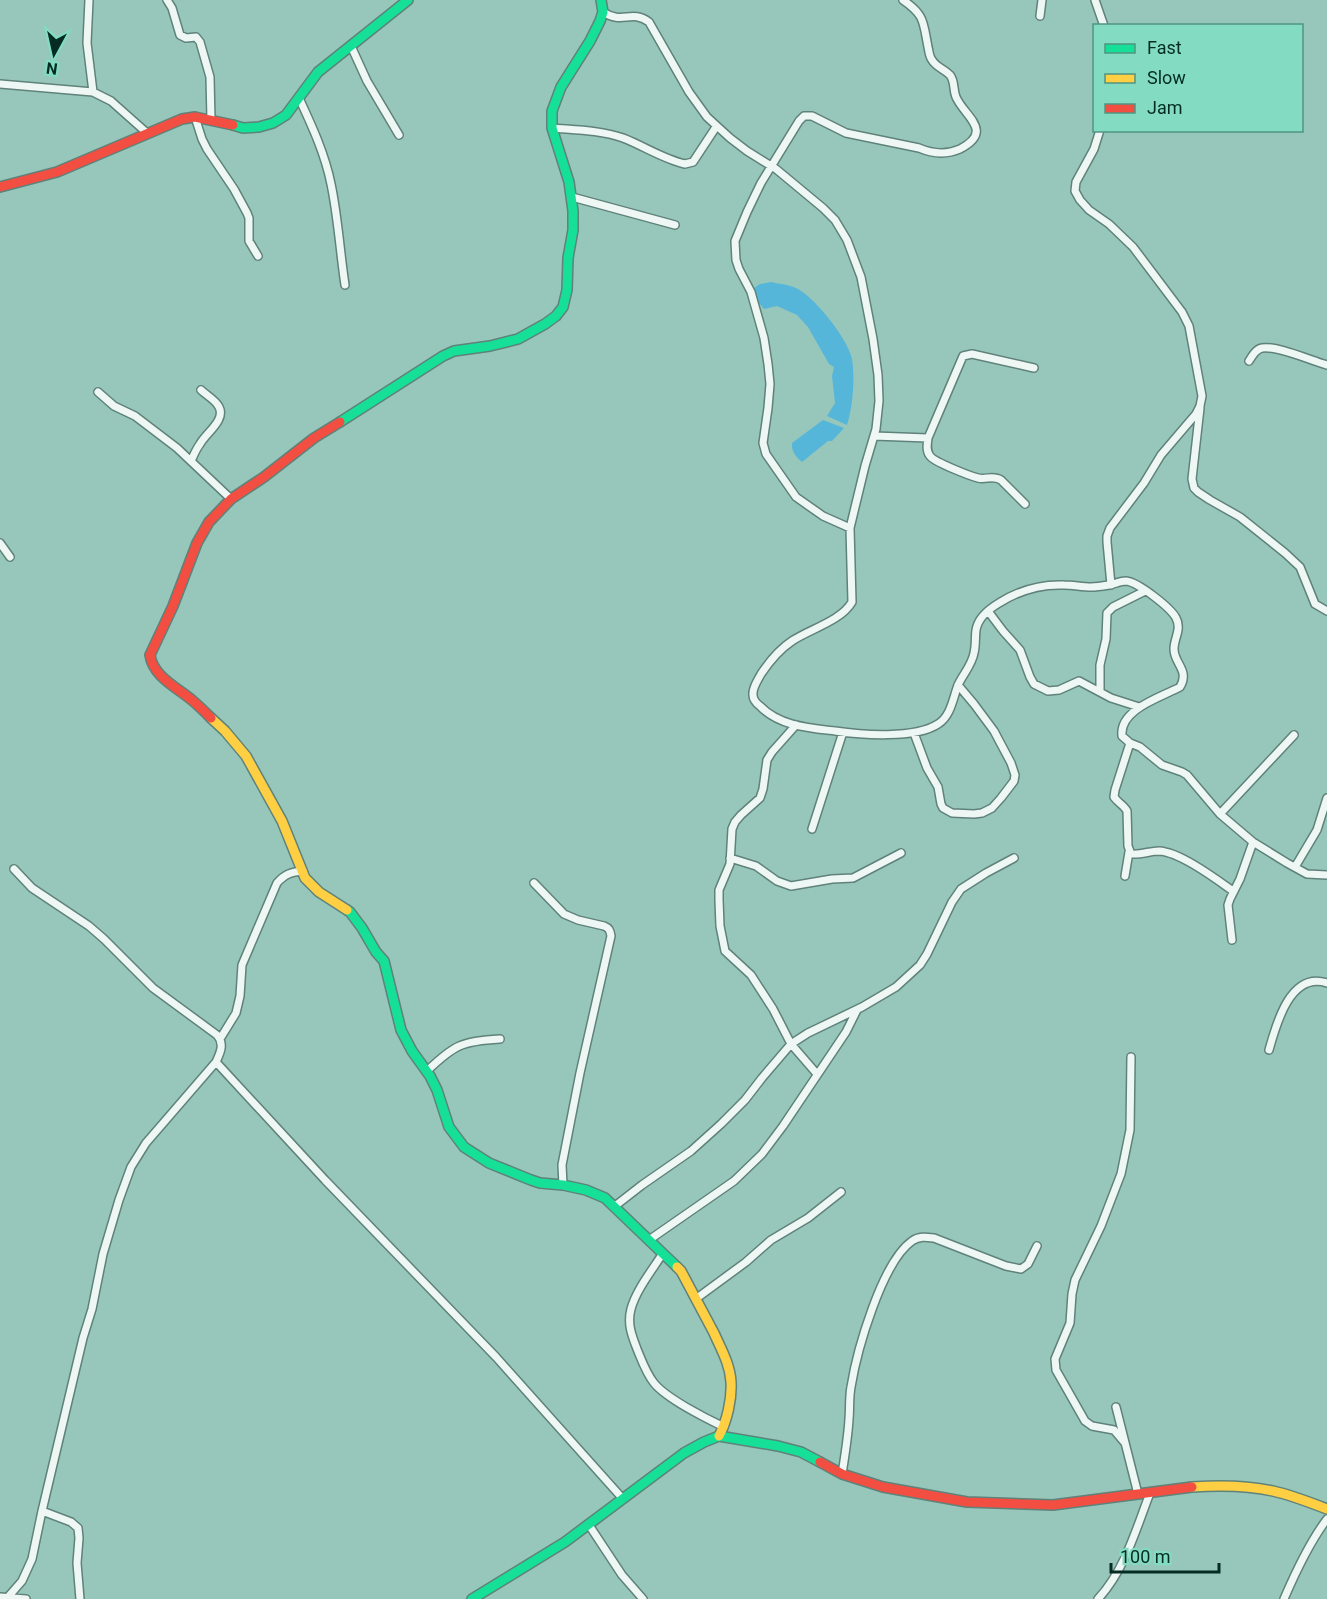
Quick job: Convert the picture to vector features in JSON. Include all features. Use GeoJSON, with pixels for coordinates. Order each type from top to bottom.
{"type":"FeatureCollection","features":[{"type":"Feature","properties":{"kind":"street"},"geometry":{"type":"LineString","coordinates":[[89,0],[87,43],[93,92]]}},
{"type":"Feature","properties":{"kind":"street"},"geometry":{"type":"LineString","coordinates":[[167,0],[172,8],[180,35],[186,38],[196,37],[200,42],[210,77],[211,120]]}},
{"type":"Feature","properties":{"kind":"street"},"geometry":{"type":"LineString","coordinates":[[0,187],[57,172],[175,121],[195,117],[243,128],[259,128],[273,123],[286,115],[318,72],[408,0]]}},
{"type":"Feature","properties":{"kind":"street"},"geometry":{"type":"LineString","coordinates":[[472,1599],[566,1542],[684,1453],[722,1432],[730,1395],[729,1370],[724,1355],[681,1271],[605,1198],[595,1193],[563,1185],[531,1180],[489,1163],[464,1147],[449,1127],[437,1090],[401,1030],[384,961],[350,912],[309,884],[282,821],[246,756],[225,731],[155,669],[150,655],[173,606],[197,543],[209,522],[231,499],[264,477],[314,438],[443,356],[454,351],[518,339],[532,333],[556,316],[563,307],[573,230],[572,196],[552,128],[552,111],[556,98],[572,68],[595,31],[603,12],[601,0]]}},
{"type":"Feature","properties":{"kind":"street"},"geometry":{"type":"LineString","coordinates":[[850,528],[823,516],[796,497],[766,454],[763,443],[770,384],[764,338],[751,292],[736,260],[735,241],[770,167],[804,116],[812,116],[840,131],[939,154],[951,152],[970,142],[974,137],[975,124],[958,102],[953,90],[953,80],[929,56],[920,14],[903,0]]}},
{"type":"Feature","properties":{"kind":"street"},"geometry":{"type":"LineString","coordinates":[[1040,16],[1042,0]]}},
{"type":"Feature","properties":{"kind":"street"},"geometry":{"type":"LineString","coordinates":[[1095,0],[1103,24]]}},
{"type":"Feature","properties":{"kind":"street"},"geometry":{"type":"LineString","coordinates":[[603,12],[615,18],[641,16],[649,22],[699,108],[717,127],[776,170],[835,220],[847,240],[861,277],[878,375],[878,415],[850,528],[852,602],[843,612],[791,642],[778,653],[753,690],[753,696],[761,708],[782,721],[843,732],[891,734],[914,732],[937,725],[946,717],[952,705],[958,685],[974,653],[976,628],[988,611],[1020,592],[1035,588],[1062,585],[1089,587],[1125,581],[1145,591],[1176,617],[1179,629],[1174,651],[1184,679],[1180,687],[1139,707],[1126,721],[1121,733],[1125,740],[1140,747],[1162,765],[1182,772],[1220,814],[1253,842],[1307,874],[1327,875]]}},
{"type":"Feature","properties":{"kind":"street"},"geometry":{"type":"LineString","coordinates":[[351,46],[367,81],[399,135]]}},
{"type":"Feature","properties":{"kind":"street"},"geometry":{"type":"LineString","coordinates":[[0,84],[93,92],[111,101],[147,133]]}},
{"type":"Feature","properties":{"kind":"street"},"geometry":{"type":"LineString","coordinates":[[299,98],[316,134],[331,184],[345,285]]}},
{"type":"Feature","properties":{"kind":"street"},"geometry":{"type":"LineString","coordinates":[[195,117],[207,149],[247,213],[249,241],[258,256]]}},
{"type":"Feature","properties":{"kind":"street"},"geometry":{"type":"LineString","coordinates":[[552,128],[606,133],[685,164],[693,162],[717,127]]}},
{"type":"Feature","properties":{"kind":"street"},"geometry":{"type":"LineString","coordinates":[[1099,132],[1094,148],[1076,182],[1075,191],[1089,210],[1114,228],[1133,247],[1182,312],[1189,326],[1202,396],[1192,479],[1194,488],[1240,517],[1285,552],[1300,567],[1316,604],[1327,611]]}},
{"type":"Feature","properties":{"kind":"street"},"geometry":{"type":"LineString","coordinates":[[572,196],[675,225]]}},
{"type":"Feature","properties":{"kind":"street"},"geometry":{"type":"LineString","coordinates":[[1249,361],[1257,350],[1264,348],[1327,365]]}},
{"type":"Feature","properties":{"kind":"street"},"geometry":{"type":"LineString","coordinates":[[1025,504],[997,477],[978,478],[934,460],[926,446],[963,357],[972,354],[1034,368]]}},
{"type":"Feature","properties":{"kind":"street"},"geometry":{"type":"LineString","coordinates":[[191,461],[200,442],[216,423],[221,413],[216,403],[201,390]]}},
{"type":"Feature","properties":{"kind":"street"},"geometry":{"type":"LineString","coordinates":[[98,392],[114,406],[145,422],[177,448],[231,499]]}},
{"type":"Feature","properties":{"kind":"street"},"geometry":{"type":"LineString","coordinates":[[1111,585],[1107,542],[1110,528],[1144,483],[1161,455],[1196,414],[1200,406]]}},
{"type":"Feature","properties":{"kind":"street"},"geometry":{"type":"LineString","coordinates":[[874,436],[928,438]]}},
{"type":"Feature","properties":{"kind":"street"},"geometry":{"type":"LineString","coordinates":[[0,543],[10,557]]}},
{"type":"Feature","properties":{"kind":"street"},"geometry":{"type":"LineString","coordinates":[[1100,692],[1100,665],[1105,647],[1107,613],[1113,607],[1145,591]]}},
{"type":"Feature","properties":{"kind":"street"},"geometry":{"type":"LineString","coordinates":[[988,611],[1020,650],[1034,684],[1048,691],[1059,690],[1079,681],[1111,698],[1139,707]]}},
{"type":"Feature","properties":{"kind":"street"},"geometry":{"type":"LineString","coordinates":[[914,732],[927,768],[938,787],[943,808],[952,813],[982,813],[992,808],[1002,798],[1014,781],[1015,775],[1011,763],[994,731],[958,685]]}},
{"type":"Feature","properties":{"kind":"street"},"geometry":{"type":"LineString","coordinates":[[796,725],[767,760],[760,798],[735,822],[732,829],[730,858],[719,890],[720,926],[725,951],[751,975],[773,1008],[791,1044],[817,1074]]}},
{"type":"Feature","properties":{"kind":"street"},"geometry":{"type":"LineString","coordinates":[[812,829],[843,732]]}},
{"type":"Feature","properties":{"kind":"street"},"geometry":{"type":"LineString","coordinates":[[1220,814],[1294,735]]}},
{"type":"Feature","properties":{"kind":"street"},"geometry":{"type":"LineString","coordinates":[[1125,876],[1130,852],[1127,811],[1114,797],[1130,743]]}},
{"type":"Feature","properties":{"kind":"street"},"geometry":{"type":"LineString","coordinates":[[1295,867],[1317,830],[1327,798]]}},
{"type":"Feature","properties":{"kind":"street"},"geometry":{"type":"LineString","coordinates":[[1232,939],[1228,905],[1253,842]]}},
{"type":"Feature","properties":{"kind":"street"},"geometry":{"type":"LineString","coordinates":[[1130,852],[1135,855],[1156,851],[1171,854],[1233,891]]}},
{"type":"Feature","properties":{"kind":"street"},"geometry":{"type":"LineString","coordinates":[[730,858],[756,866],[784,885],[798,886],[832,879],[853,878],[901,853]]}},
{"type":"Feature","properties":{"kind":"street"},"geometry":{"type":"LineString","coordinates":[[615,1206],[691,1151],[721,1124],[745,1100],[791,1044],[896,987],[920,965],[961,889],[1014,858]]}},
{"type":"Feature","properties":{"kind":"street"},"geometry":{"type":"LineString","coordinates":[[4,1598],[22,1581],[29,1569],[83,1338],[92,1309],[103,1254],[131,1167],[146,1143],[216,1062],[222,1048],[220,1039],[153,988],[89,926],[32,888],[14,870]]}},
{"type":"Feature","properties":{"kind":"street"},"geometry":{"type":"LineString","coordinates":[[220,1039],[236,1013],[240,996],[242,965],[277,883],[289,873],[303,871]]}},
{"type":"Feature","properties":{"kind":"street"},"geometry":{"type":"LineString","coordinates":[[534,883],[564,914],[608,928],[611,936],[562,1165],[563,1185]]}},
{"type":"Feature","properties":{"kind":"street"},"geometry":{"type":"LineString","coordinates":[[1269,1050],[1277,1021],[1288,1000],[1295,992],[1313,981],[1327,983]]}},
{"type":"Feature","properties":{"kind":"street"},"geometry":{"type":"LineString","coordinates":[[649,1240],[734,1181],[762,1154],[846,1032],[857,1010]]}},
{"type":"Feature","properties":{"kind":"street"},"geometry":{"type":"LineString","coordinates":[[427,1071],[441,1057],[460,1044],[500,1039]]}},
{"type":"Feature","properties":{"kind":"street"},"geometry":{"type":"LineString","coordinates":[[1125,1443],[1114,1430],[1092,1426],[1085,1421],[1063,1384],[1055,1364],[1057,1352],[1070,1323],[1075,1280],[1101,1226],[1121,1174],[1130,1130],[1131,1057]]}},
{"type":"Feature","properties":{"kind":"street"},"geometry":{"type":"LineString","coordinates":[[216,1062],[325,1180],[496,1356],[622,1499]]}},
{"type":"Feature","properties":{"kind":"street"},"geometry":{"type":"LineString","coordinates":[[696,1298],[746,1262],[771,1240],[808,1218],[841,1192]]}},
{"type":"Feature","properties":{"kind":"street"},"geometry":{"type":"LineString","coordinates":[[842,1474],[856,1361],[874,1302],[893,1263],[904,1249],[913,1240],[923,1236],[934,1238],[1006,1266],[1021,1269],[1028,1264],[1037,1246]]}},
{"type":"Feature","properties":{"kind":"street"},"geometry":{"type":"LineString","coordinates":[[663,1252],[635,1299],[629,1320],[629,1330],[646,1371],[657,1387],[722,1432],[792,1449],[842,1474],[883,1487],[967,1502],[1053,1505],[1224,1485],[1250,1486],[1274,1491],[1327,1509]]}},
{"type":"Feature","properties":{"kind":"street"},"geometry":{"type":"LineString","coordinates":[[1116,1407],[1138,1494]]}},
{"type":"Feature","properties":{"kind":"street"},"geometry":{"type":"LineString","coordinates":[[1098,1599],[1116,1576],[1150,1493]]}},
{"type":"Feature","properties":{"kind":"street"},"geometry":{"type":"LineString","coordinates":[[42,1511],[71,1522],[78,1528],[77,1563],[80,1599]]}},
{"type":"Feature","properties":{"kind":"street"},"geometry":{"type":"LineString","coordinates":[[1284,1599],[1313,1539],[1327,1519]]}},
{"type":"Feature","properties":{"kind":"street"},"geometry":{"type":"LineString","coordinates":[[589,1525],[622,1575],[643,1599]]}},
{"type":"Feature","properties":{"kind":"street"},"geometry":{"type":"LineString","coordinates":[[4,1598],[26,1599]]}},
{"type":"Feature","properties":{"kind":"water"},"geometry":{"type":"Polygon","coordinates":[[[771,282],[792,286],[805,294],[830,320],[844,341],[852,359],[853,375],[852,401],[847,425],[827,416],[835,403],[832,376],[834,367],[829,364],[808,327],[797,315],[777,306],[764,309],[759,303],[754,288],[771,282]]]}},
{"type":"Feature","properties":{"kind":"water"},"geometry":{"type":"Polygon","coordinates":[[[823,420],[844,428],[832,441],[828,441],[802,462],[794,454],[792,443],[823,420]]]}},
{"type":"Feature","properties":{"kind":"traffic: fast"},"geometry":{"type":"LineString","coordinates":[[233,125],[243,128],[259,127],[273,123],[286,115],[318,72],[408,0]]}},
{"type":"Feature","properties":{"kind":"traffic: fast"},"geometry":{"type":"LineString","coordinates":[[340,422],[443,356],[454,351],[518,339],[545,324],[563,307],[567,290],[573,211],[569,182],[552,128],[552,111],[561,87],[600,21],[603,12],[601,0]]}},
{"type":"Feature","properties":{"kind":"traffic: fast"},"geometry":{"type":"LineString","coordinates":[[347,910],[384,961],[401,1030],[412,1051],[430,1076],[449,1127],[464,1147],[489,1163],[531,1180],[586,1190],[605,1198],[677,1267]]}},
{"type":"Feature","properties":{"kind":"traffic: fast"},"geometry":{"type":"LineString","coordinates":[[472,1599],[565,1542],[684,1453],[719,1436],[778,1446],[801,1452],[820,1462]]}},
{"type":"Feature","properties":{"kind":"traffic: slow"},"geometry":{"type":"LineString","coordinates":[[211,718],[246,756],[282,821],[305,878],[319,892],[347,910]]}},
{"type":"Feature","properties":{"kind":"traffic: slow"},"geometry":{"type":"LineString","coordinates":[[677,1267],[714,1333],[729,1369],[730,1403],[719,1436]]}},
{"type":"Feature","properties":{"kind":"traffic: slow"},"geometry":{"type":"LineString","coordinates":[[1192,1487],[1233,1486],[1263,1489],[1327,1509]]}},
{"type":"Feature","properties":{"kind":"traffic: jam"},"geometry":{"type":"LineString","coordinates":[[0,187],[57,172],[182,119],[195,117],[233,125]]}},
{"type":"Feature","properties":{"kind":"traffic: jam"},"geometry":{"type":"LineString","coordinates":[[211,718],[161,676],[152,663],[150,655],[173,606],[197,543],[209,522],[231,499],[264,477],[314,438],[340,422]]}},
{"type":"Feature","properties":{"kind":"traffic: jam"},"geometry":{"type":"LineString","coordinates":[[820,1462],[842,1474],[883,1487],[967,1502],[1053,1505],[1192,1487]]}}]}
